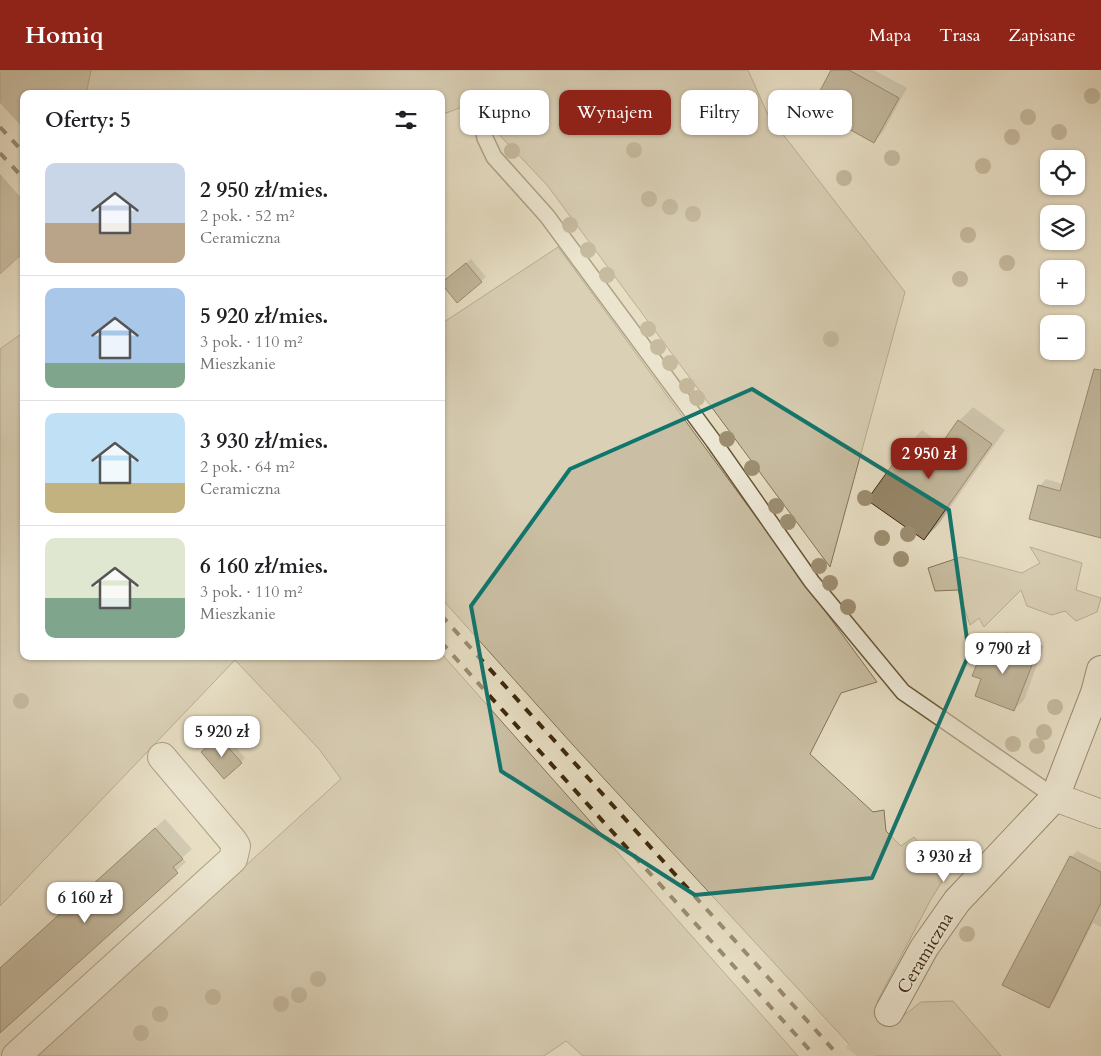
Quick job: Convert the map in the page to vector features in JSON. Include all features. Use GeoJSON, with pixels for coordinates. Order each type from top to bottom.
{"type":"FeatureCollection","features":[{"type":"Feature","properties":{"kind":"street","name":"Ceramiczna"},"geometry":{"type":"LineString","coordinates":[[889,1012],[924,948],[957,901],[1054,797],[1095,693],[1101,670]]}},
{"type":"Feature","properties":{"kind":"street"},"geometry":{"type":"LineString","coordinates":[[16,1056],[233,859],[236,846],[234,841],[162,757]]}},
{"type":"Feature","properties":{"kind":"street"},"geometry":{"type":"LineString","coordinates":[[1054,797],[1101,814]]}},
{"type":"Feature","properties":{"kind":"lane"},"geometry":{"type":"LineString","coordinates":[[483,135],[494,157],[547,216],[714,442],[812,582],[903,692],[1054,797]]}},
{"type":"Feature","properties":{"kind":"highlighted area"},"geometry":{"type":"Polygon","coordinates":[[[752,389],[949,510],[969,654],[872,878],[695,895],[501,771],[471,606],[570,469],[752,389]]]}},
{"type":"Feature","properties":{"kind":"shaded area"},"geometry":{"type":"Polygon","coordinates":[[[0,70],[91,70],[87,90],[20,90],[20,256],[0,274],[0,70]]]}},
{"type":"Feature","properties":{"kind":"shaded area"},"geometry":{"type":"Polygon","coordinates":[[[91,70],[748,70],[757,90],[681,90],[681,135],[758,135],[758,92],[768,115],[768,135],[783,135],[905,292],[830,567],[547,185],[499,135],[549,135],[549,90],[460,90],[460,108],[445,113],[445,90],[87,90],[91,70]]]}},
{"type":"Feature","properties":{"kind":"shaded area"},"geometry":{"type":"Polygon","coordinates":[[[558,247],[877,682],[841,693],[810,754],[873,812],[884,810],[886,831],[901,846],[914,837],[946,875],[930,901],[877,1002],[898,1020],[921,1002],[953,1001],[1001,1056],[860,1056],[573,745],[445,602],[445,321],[558,247]]]}},
{"type":"Feature","properties":{"kind":"shaded area"},"geometry":{"type":"Polygon","coordinates":[[[20,335],[20,660],[235,660],[0,906],[0,349],[20,335]]]}},
{"type":"Feature","properties":{"kind":"shaded area"},"geometry":{"type":"Polygon","coordinates":[[[1030,547],[1082,563],[1076,590],[1101,598],[1097,612],[1076,621],[1065,611],[1052,615],[1027,606],[1021,590],[984,627],[979,618],[970,625],[958,590],[935,591],[928,568],[961,557],[1022,573],[1040,563],[1030,547]]]}},
{"type":"Feature","properties":{"kind":"shaded area"},"geometry":{"type":"Polygon","coordinates":[[[445,658],[798,1056],[583,1056],[566,1041],[544,1056],[36,1056],[341,779],[319,749],[235,660],[445,660],[445,658]]]}},
{"type":"Feature","properties":{"kind":"pier"},"geometry":{"type":"Polygon","coordinates":[[[0,103],[20,125],[20,196],[0,174],[0,103]]]}},
{"type":"Feature","properties":{"kind":"building"},"geometry":{"type":"Polygon","coordinates":[[[831,70],[849,70],[899,98],[874,143],[852,131],[852,90],[820,90],[831,70]]]}},
{"type":"Feature","properties":{"kind":"building"},"geometry":{"type":"Polygon","coordinates":[[[466,263],[482,282],[457,303],[445,288],[445,280],[466,263]]]}},
{"type":"Feature","properties":{"kind":"building"},"geometry":{"type":"Polygon","coordinates":[[[1094,369],[1101,370],[1101,538],[1029,519],[1038,485],[1060,491],[1094,369]]]}},
{"type":"Feature","properties":{"kind":"building"},"geometry":{"type":"Polygon","coordinates":[[[958,420],[992,444],[924,540],[867,500],[908,443],[930,460],[958,420]]]}},
{"type":"Feature","properties":{"kind":"building"},"geometry":{"type":"Polygon","coordinates":[[[996,640],[1036,655],[1014,711],[975,696],[981,679],[972,676],[981,654],[989,657],[996,640]]]}},
{"type":"Feature","properties":{"kind":"building"},"geometry":{"type":"Polygon","coordinates":[[[219,737],[242,763],[224,779],[201,752],[219,737]]]}},
{"type":"Feature","properties":{"kind":"building"},"geometry":{"type":"Polygon","coordinates":[[[155,828],[183,859],[173,867],[178,873],[0,1033],[0,968],[155,828]]]}},
{"type":"Feature","properties":{"kind":"building"},"geometry":{"type":"Polygon","coordinates":[[[1070,856],[1101,872],[1101,903],[1049,1008],[1002,985],[1070,856]]]}},
{"type":"Feature","properties":{"kind":"tunnel"},"geometry":{"type":"LineString","coordinates":[[857,1056],[889,1012]]}},
{"type":"Feature","properties":{"kind":"railway"},"geometry":{"type":"LineString","coordinates":[[0,127],[20,149]]}},
{"type":"Feature","properties":{"kind":"railway"},"geometry":{"type":"LineString","coordinates":[[0,153],[20,175]]}},
{"type":"Feature","properties":{"kind":"railway"},"geometry":{"type":"LineString","coordinates":[[445,619],[839,1056]]}},
{"type":"Feature","properties":{"kind":"railway"},"geometry":{"type":"LineString","coordinates":[[445,646],[815,1056]]}}]}
